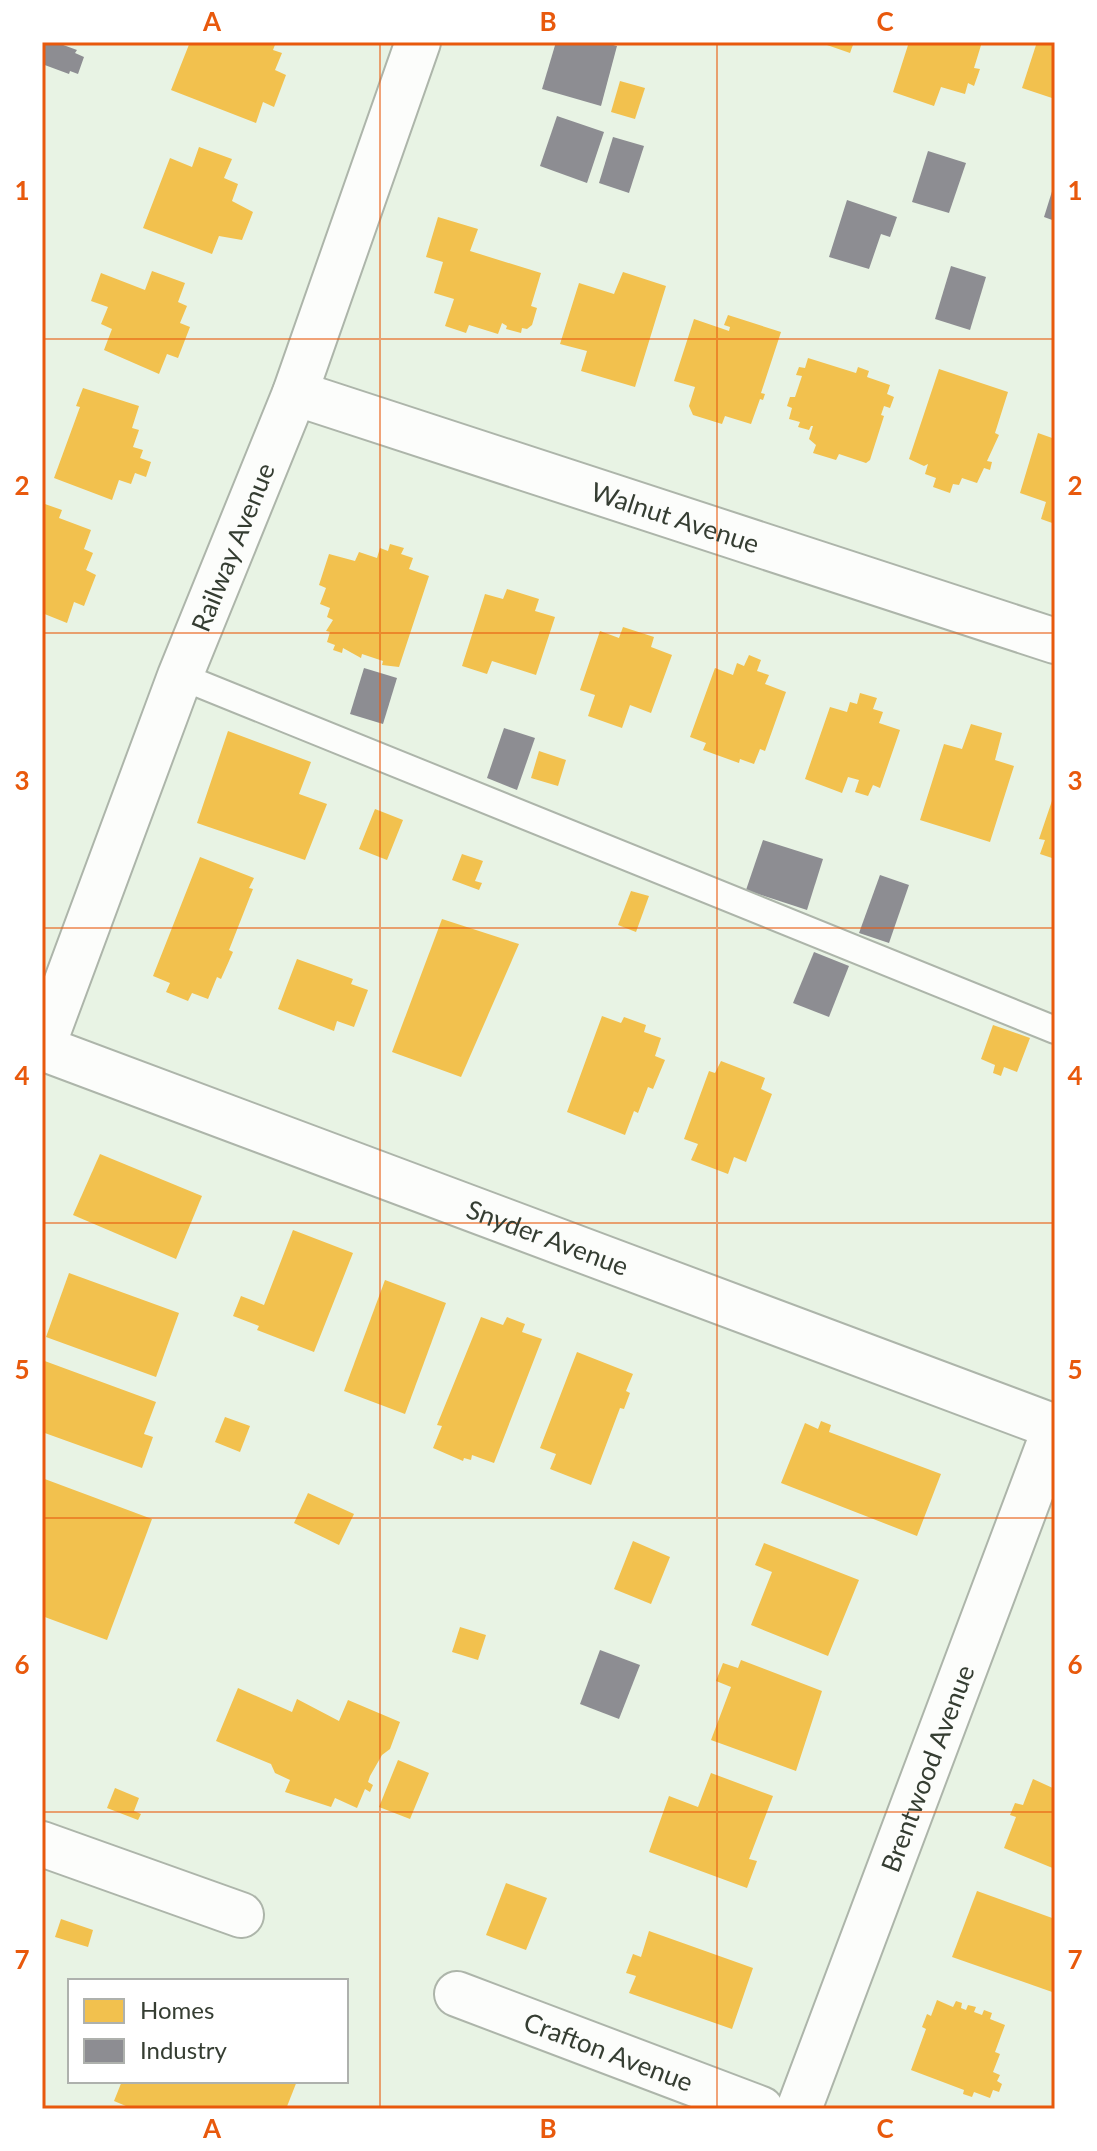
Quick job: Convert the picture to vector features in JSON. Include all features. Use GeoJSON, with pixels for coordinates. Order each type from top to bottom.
{"type":"FeatureCollection","features":[{"type":"Feature","properties":{"kind":"street","name":"Railway Avenue"},"geometry":{"type":"LineString","coordinates":[[42,1048],[180,676],[295,393],[418,42]]}},
{"type":"Feature","properties":{"kind":"street","name":"Walnut Avenue"},"geometry":{"type":"LineString","coordinates":[[295,393],[1055,641]]}},
{"type":"Feature","properties":{"kind":"street","name":"Snyder Avenue"},"geometry":{"type":"LineString","coordinates":[[42,1048],[1055,1428]]}},
{"type":"Feature","properties":{"kind":"street","name":"Brentwood Avenue"},"geometry":{"type":"LineString","coordinates":[[799,2109],[1055,1428]]}},
{"type":"Feature","properties":{"kind":"street"},"geometry":{"type":"LineString","coordinates":[[42,1844],[241,1915]]}},
{"type":"Feature","properties":{"kind":"street","name":"Crafton Avenue"},"geometry":{"type":"LineString","coordinates":[[457,1994],[761,2109]]}},
{"type":"Feature","properties":{"kind":"lane"},"geometry":{"type":"LineString","coordinates":[[180,676],[1055,1030]]}},
{"type":"Feature","properties":{"kind":"building: Homes"},"geometry":{"type":"Polygon","coordinates":[[[190,42],[276,42],[273,50],[282,53],[275,70],[286,75],[274,107],[263,102],[256,123],[171,90],[190,42]]]}},
{"type":"Feature","properties":{"kind":"building: Homes"},"geometry":{"type":"Polygon","coordinates":[[[827,42],[854,42],[850,53],[827,45],[827,42]]]}},
{"type":"Feature","properties":{"kind":"building: Homes"},"geometry":{"type":"Polygon","coordinates":[[[909,42],[982,42],[974,68],[980,69],[974,86],[968,83],[965,94],[941,87],[934,106],[893,92],[909,42]]]}},
{"type":"Feature","properties":{"kind":"building: Homes"},"geometry":{"type":"Polygon","coordinates":[[[1037,42],[1055,42],[1055,99],[1022,88],[1037,42]]]}},
{"type":"Feature","properties":{"kind":"building: Homes"},"geometry":{"type":"Polygon","coordinates":[[[620,81],[645,88],[635,119],[611,112],[620,81]]]}},
{"type":"Feature","properties":{"kind":"building: Homes"},"geometry":{"type":"Polygon","coordinates":[[[199,147],[232,159],[224,178],[238,184],[232,201],[253,212],[242,240],[219,236],[212,254],[143,228],[170,158],[192,167],[199,147]]]}},
{"type":"Feature","properties":{"kind":"building: Homes"},"geometry":{"type":"Polygon","coordinates":[[[438,217],[478,229],[470,251],[541,273],[531,306],[537,308],[532,325],[522,328],[521,333],[506,329],[507,326],[502,323],[498,334],[469,325],[466,333],[445,326],[454,299],[434,293],[443,262],[426,257],[438,217]]]}},
{"type":"Feature","properties":{"kind":"building: Homes"},"geometry":{"type":"Polygon","coordinates":[[[152,271],[185,283],[178,302],[187,306],[180,323],[190,327],[178,358],[167,354],[159,374],[104,350],[112,329],[101,324],[108,307],[91,301],[101,273],[145,290],[152,271]]]}},
{"type":"Feature","properties":{"kind":"building: Homes"},"geometry":{"type":"Polygon","coordinates":[[[623,272],[666,286],[635,387],[581,371],[587,351],[560,344],[579,283],[614,294],[623,272]]]}},
{"type":"Feature","properties":{"kind":"building: Homes"},"geometry":{"type":"Polygon","coordinates":[[[728,315],[781,332],[761,393],[765,394],[763,400],[760,399],[751,424],[725,416],[722,424],[693,415],[689,406],[695,387],[674,381],[694,319],[729,331],[730,327],[724,325],[728,315]]]}},
{"type":"Feature","properties":{"kind":"building: Homes"},"geometry":{"type":"Polygon","coordinates":[[[808,358],[856,373],[858,367],[869,371],[867,377],[890,385],[887,394],[894,397],[890,408],[884,406],[881,415],[884,416],[870,460],[866,463],[839,454],[836,460],[813,453],[816,445],[809,439],[813,426],[809,430],[798,427],[800,422],[789,419],[792,408],[787,406],[790,397],[795,397],[802,376],[796,375],[799,367],[805,368],[808,358]]]}},
{"type":"Feature","properties":{"kind":"building: Homes"},"geometry":{"type":"Polygon","coordinates":[[[939,369],[1008,392],[995,433],[999,435],[987,461],[992,462],[990,470],[984,468],[977,483],[962,478],[959,485],[953,484],[950,493],[933,487],[936,478],[925,474],[928,464],[924,466],[909,459],[939,369]]]}},
{"type":"Feature","properties":{"kind":"building: Homes"},"geometry":{"type":"Polygon","coordinates":[[[83,388],[139,406],[132,428],[139,430],[133,447],[143,450],[140,458],[151,462],[146,477],[135,473],[131,484],[119,480],[112,500],[54,478],[80,407],[76,406],[83,388]]]}},
{"type":"Feature","properties":{"kind":"building: Homes"},"geometry":{"type":"Polygon","coordinates":[[[1038,433],[1055,439],[1055,524],[1041,519],[1046,502],[1020,493],[1038,433]]]}},
{"type":"Feature","properties":{"kind":"building: Homes"},"geometry":{"type":"Polygon","coordinates":[[[42,503],[62,510],[59,518],[91,530],[84,549],[93,553],[86,570],[96,575],[84,606],[74,602],[67,623],[42,613],[42,503]]]}},
{"type":"Feature","properties":{"kind":"building: Homes"},"geometry":{"type":"Polygon","coordinates":[[[390,544],[404,548],[401,554],[413,558],[409,569],[429,576],[399,667],[382,665],[383,661],[362,654],[361,658],[343,648],[342,653],[333,650],[335,645],[327,642],[330,632],[326,631],[333,620],[327,617],[330,608],[320,604],[326,588],[319,585],[329,554],[355,561],[359,552],[377,558],[380,548],[388,551],[390,544]]]}},
{"type":"Feature","properties":{"kind":"building: Homes"},"geometry":{"type":"Polygon","coordinates":[[[507,589],[539,599],[535,611],[555,617],[536,675],[492,661],[487,674],[462,666],[485,594],[503,599],[507,589]]]}},
{"type":"Feature","properties":{"kind":"building: Homes"},"geometry":{"type":"Polygon","coordinates":[[[623,627],[654,637],[651,647],[672,655],[651,713],[630,705],[622,728],[588,716],[595,695],[580,690],[600,631],[619,638],[623,627]]]}},
{"type":"Feature","properties":{"kind":"building: Homes"},"geometry":{"type":"Polygon","coordinates":[[[749,655],[761,660],[757,671],[769,675],[765,684],[786,692],[765,751],[760,749],[754,764],[740,759],[739,763],[703,750],[706,743],[690,737],[715,668],[733,675],[737,663],[744,666],[749,655]]]}},
{"type":"Feature","properties":{"kind":"building: Homes"},"geometry":{"type":"Polygon","coordinates":[[[860,693],[877,698],[873,709],[883,712],[879,723],[900,730],[880,788],[873,785],[868,796],[855,792],[859,780],[848,777],[842,793],[805,779],[830,707],[847,712],[850,702],[857,704],[860,693]]]}},
{"type":"Feature","properties":{"kind":"building: Homes"},"geometry":{"type":"Polygon","coordinates":[[[971,724],[1002,733],[995,760],[1014,766],[990,842],[920,820],[944,744],[962,749],[971,724]]]}},
{"type":"Feature","properties":{"kind":"building: Homes"},"geometry":{"type":"Polygon","coordinates":[[[228,731],[311,762],[299,794],[327,804],[305,860],[197,823],[228,731]]]}},
{"type":"Feature","properties":{"kind":"building: Homes"},"geometry":{"type":"Polygon","coordinates":[[[539,751],[566,760],[558,786],[531,778],[539,751]]]}},
{"type":"Feature","properties":{"kind":"building: Homes"},"geometry":{"type":"Polygon","coordinates":[[[1055,792],[1055,859],[1040,854],[1045,840],[1039,839],[1055,792]]]}},
{"type":"Feature","properties":{"kind":"building: Homes"},"geometry":{"type":"Polygon","coordinates":[[[375,809],[403,820],[387,860],[359,849],[375,809]]]}},
{"type":"Feature","properties":{"kind":"building: Homes"},"geometry":{"type":"Polygon","coordinates":[[[462,854],[483,861],[475,881],[482,883],[479,890],[452,880],[462,854]]]}},
{"type":"Feature","properties":{"kind":"building: Homes"},"geometry":{"type":"Polygon","coordinates":[[[200,857],[254,878],[249,888],[253,889],[229,950],[233,952],[221,979],[217,977],[208,999],[192,993],[188,1001],[166,992],[170,983],[153,976],[200,857]]]}},
{"type":"Feature","properties":{"kind":"building: Homes"},"geometry":{"type":"Polygon","coordinates":[[[631,891],[649,896],[636,932],[618,925],[631,891]]]}},
{"type":"Feature","properties":{"kind":"building: Homes"},"geometry":{"type":"Polygon","coordinates":[[[442,919],[519,944],[461,1077],[392,1052],[442,919]]]}},
{"type":"Feature","properties":{"kind":"building: Homes"},"geometry":{"type":"Polygon","coordinates":[[[297,959],[353,979],[351,984],[368,990],[354,1027],[337,1021],[334,1031],[278,1009],[297,959]]]}},
{"type":"Feature","properties":{"kind":"building: Homes"},"geometry":{"type":"Polygon","coordinates":[[[602,1016],[621,1023],[624,1017],[646,1025],[644,1032],[661,1038],[655,1056],[665,1060],[653,1089],[648,1087],[638,1113],[634,1111],[625,1135],[567,1112],[602,1016]]]}},
{"type":"Feature","properties":{"kind":"building: Homes"},"geometry":{"type":"Polygon","coordinates":[[[993,1025],[1030,1038],[1017,1072],[1004,1067],[1001,1076],[993,1073],[995,1065],[981,1059],[993,1025]]]}},
{"type":"Feature","properties":{"kind":"building: Homes"},"geometry":{"type":"Polygon","coordinates":[[[721,1061],[765,1078],[761,1089],[772,1094],[746,1162],[734,1157],[728,1174],[691,1160],[698,1144],[684,1139],[709,1071],[715,1073],[721,1061]]]}},
{"type":"Feature","properties":{"kind":"building: Homes"},"geometry":{"type":"Polygon","coordinates":[[[100,1154],[202,1196],[176,1259],[73,1215],[100,1154]]]}},
{"type":"Feature","properties":{"kind":"building: Homes"},"geometry":{"type":"Polygon","coordinates":[[[293,1230],[353,1253],[314,1352],[257,1330],[259,1326],[233,1316],[241,1296],[264,1305],[293,1230]]]}},
{"type":"Feature","properties":{"kind":"building: Homes"},"geometry":{"type":"Polygon","coordinates":[[[69,1273],[179,1313],[156,1377],[46,1337],[69,1273]]]}},
{"type":"Feature","properties":{"kind":"building: Homes"},"geometry":{"type":"Polygon","coordinates":[[[385,1280],[446,1303],[405,1414],[344,1391],[385,1280]]]}},
{"type":"Feature","properties":{"kind":"building: Homes"},"geometry":{"type":"Polygon","coordinates":[[[481,1317],[503,1325],[507,1317],[525,1324],[522,1332],[542,1339],[494,1463],[472,1455],[471,1460],[464,1458],[463,1461],[433,1448],[442,1426],[437,1425],[481,1317]]]}},
{"type":"Feature","properties":{"kind":"building: Homes"},"geometry":{"type":"Polygon","coordinates":[[[577,1352],[633,1374],[626,1391],[630,1393],[624,1409],[620,1408],[591,1485],[550,1469],[556,1454],[540,1448],[577,1352]]]}},
{"type":"Feature","properties":{"kind":"building: Homes"},"geometry":{"type":"Polygon","coordinates":[[[42,1360],[156,1402],[144,1434],[153,1437],[142,1468],[42,1432],[42,1360]]]}},
{"type":"Feature","properties":{"kind":"building: Homes"},"geometry":{"type":"Polygon","coordinates":[[[225,1417],[250,1426],[240,1452],[215,1442],[225,1417]]]}},
{"type":"Feature","properties":{"kind":"building: Homes"},"geometry":{"type":"Polygon","coordinates":[[[821,1421],[831,1425],[829,1432],[941,1474],[917,1536],[781,1483],[805,1423],[818,1429],[821,1421]]]}},
{"type":"Feature","properties":{"kind":"building: Homes"},"geometry":{"type":"Polygon","coordinates":[[[42,1478],[152,1519],[107,1640],[42,1616],[42,1478]]]}},
{"type":"Feature","properties":{"kind":"building: Homes"},"geometry":{"type":"Polygon","coordinates":[[[308,1493],[354,1514],[339,1545],[294,1523],[308,1493]]]}},
{"type":"Feature","properties":{"kind":"building: Homes"},"geometry":{"type":"Polygon","coordinates":[[[633,1541],[670,1557],[651,1604],[614,1589],[633,1541]]]}},
{"type":"Feature","properties":{"kind":"building: Homes"},"geometry":{"type":"Polygon","coordinates":[[[764,1543],[859,1580],[828,1656],[751,1625],[772,1572],[755,1565],[764,1543]]]}},
{"type":"Feature","properties":{"kind":"building: Homes"},"geometry":{"type":"Polygon","coordinates":[[[460,1627],[486,1635],[478,1660],[452,1652],[460,1627]]]}},
{"type":"Feature","properties":{"kind":"building: Homes"},"geometry":{"type":"Polygon","coordinates":[[[741,1660],[822,1691],[796,1771],[711,1740],[731,1687],[716,1681],[723,1663],[738,1668],[741,1660]]]}},
{"type":"Feature","properties":{"kind":"building: Homes"},"geometry":{"type":"Polygon","coordinates":[[[238,1688],[292,1712],[297,1699],[339,1721],[348,1700],[400,1722],[390,1749],[382,1755],[370,1776],[368,1782],[373,1785],[370,1792],[365,1789],[357,1808],[335,1798],[331,1807],[285,1792],[290,1780],[275,1773],[271,1764],[216,1741],[238,1688]]]}},
{"type":"Feature","properties":{"kind":"building: Homes"},"geometry":{"type":"Polygon","coordinates":[[[398,1760],[429,1773],[410,1819],[379,1807],[398,1760]]]}},
{"type":"Feature","properties":{"kind":"building: Homes"},"geometry":{"type":"Polygon","coordinates":[[[711,1773],[773,1796],[749,1859],[757,1861],[747,1888],[649,1852],[669,1796],[698,1807],[711,1773]]]}},
{"type":"Feature","properties":{"kind":"building: Homes"},"geometry":{"type":"Polygon","coordinates":[[[1033,1779],[1055,1789],[1055,1869],[1004,1848],[1016,1817],[1010,1815],[1015,1803],[1023,1805],[1033,1779]]]}},
{"type":"Feature","properties":{"kind":"building: Homes"},"geometry":{"type":"Polygon","coordinates":[[[115,1788],[139,1798],[134,1811],[141,1814],[138,1820],[107,1808],[115,1788]]]}},
{"type":"Feature","properties":{"kind":"building: Homes"},"geometry":{"type":"Polygon","coordinates":[[[506,1883],[547,1898],[526,1950],[486,1935],[506,1883]]]}},
{"type":"Feature","properties":{"kind":"building: Homes"},"geometry":{"type":"Polygon","coordinates":[[[977,1891],[1055,1919],[1055,1993],[952,1957],[977,1891]]]}},
{"type":"Feature","properties":{"kind":"building: Homes"},"geometry":{"type":"Polygon","coordinates":[[[61,1919],[93,1930],[88,1947],[55,1937],[61,1919]]]}},
{"type":"Feature","properties":{"kind":"building: Homes"},"geometry":{"type":"Polygon","coordinates":[[[649,1931],[753,1968],[732,2029],[629,1993],[636,1976],[626,1973],[633,1954],[641,1957],[649,1931]]]}},
{"type":"Feature","properties":{"kind":"building: Homes"},"geometry":{"type":"Polygon","coordinates":[[[937,2000],[953,2007],[956,2001],[962,2003],[961,2008],[966,2010],[968,2005],[976,2007],[974,2012],[982,2015],[984,2010],[992,2013],[990,2019],[1005,2025],[995,2052],[1000,2054],[993,2072],[1000,2075],[997,2081],[1002,2084],[999,2092],[993,2090],[990,2098],[974,2092],[972,2097],[963,2094],[964,2090],[911,2070],[926,2029],[922,2027],[927,2014],[931,2016],[937,2000]]]}},
{"type":"Feature","properties":{"kind":"building: Homes"},"geometry":{"type":"Polygon","coordinates":[[[121,2083],[296,2083],[286,2109],[133,2109],[114,2101],[121,2083]]]}},
{"type":"Feature","properties":{"kind":"building: Industry"},"geometry":{"type":"Polygon","coordinates":[[[42,42],[55,42],[77,50],[75,53],[84,57],[78,74],[70,71],[69,74],[42,64],[42,42]]]}},
{"type":"Feature","properties":{"kind":"building: Industry"},"geometry":{"type":"Polygon","coordinates":[[[556,42],[602,42],[617,46],[601,106],[542,89],[556,42]]]}},
{"type":"Feature","properties":{"kind":"building: Industry"},"geometry":{"type":"Polygon","coordinates":[[[557,116],[604,132],[587,183],[540,166],[557,116]]]}},
{"type":"Feature","properties":{"kind":"building: Industry"},"geometry":{"type":"Polygon","coordinates":[[[613,137],[644,146],[629,193],[599,183],[613,137]]]}},
{"type":"Feature","properties":{"kind":"building: Industry"},"geometry":{"type":"Polygon","coordinates":[[[928,151],[966,163],[949,213],[912,202],[928,151]]]}},
{"type":"Feature","properties":{"kind":"building: Industry"},"geometry":{"type":"Polygon","coordinates":[[[1055,185],[1055,221],[1044,217],[1055,185]]]}},
{"type":"Feature","properties":{"kind":"building: Industry"},"geometry":{"type":"Polygon","coordinates":[[[847,200],[897,217],[890,237],[881,234],[869,269],[829,257],[847,200]]]}},
{"type":"Feature","properties":{"kind":"building: Industry"},"geometry":{"type":"Polygon","coordinates":[[[951,266],[986,277],[970,330],[935,319],[951,266]]]}},
{"type":"Feature","properties":{"kind":"building: Industry"},"geometry":{"type":"Polygon","coordinates":[[[364,668],[397,678],[383,724],[350,714],[364,668]]]}},
{"type":"Feature","properties":{"kind":"building: Industry"},"geometry":{"type":"Polygon","coordinates":[[[504,728],[535,738],[517,790],[487,778],[504,728]]]}},
{"type":"Feature","properties":{"kind":"building: Industry"},"geometry":{"type":"Polygon","coordinates":[[[763,840],[823,859],[807,910],[746,890],[763,840]]]}},
{"type":"Feature","properties":{"kind":"building: Industry"},"geometry":{"type":"Polygon","coordinates":[[[880,875],[909,885],[889,943],[859,933],[880,875]]]}},
{"type":"Feature","properties":{"kind":"building: Industry"},"geometry":{"type":"Polygon","coordinates":[[[814,952],[849,966],[829,1017],[793,1003],[814,952]]]}},
{"type":"Feature","properties":{"kind":"building: Industry"},"geometry":{"type":"Polygon","coordinates":[[[600,1650],[640,1665],[619,1719],[580,1704],[600,1650]]]}}]}
